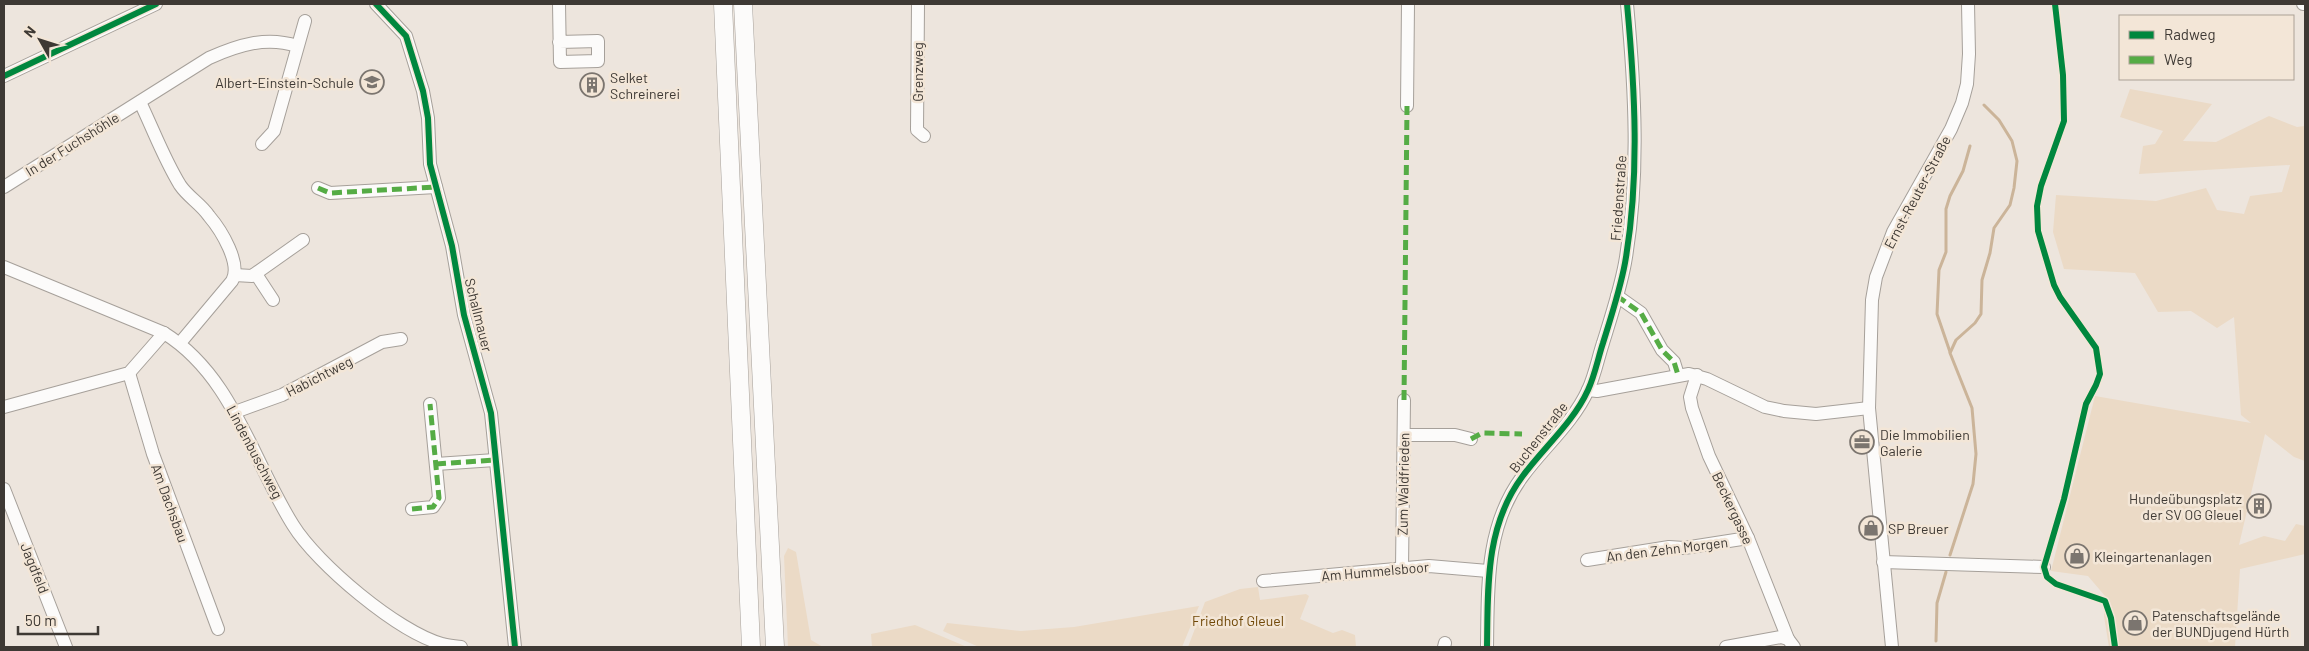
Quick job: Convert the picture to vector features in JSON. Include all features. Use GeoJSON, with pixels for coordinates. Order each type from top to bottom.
{"type":"FeatureCollection","features":[{"type":"Feature","properties":{"kind":"highway"},"geometry":{"type":"LineString","coordinates":[[723,4],[751,647]]}},
{"type":"Feature","properties":{"kind":"highway"},"geometry":{"type":"LineString","coordinates":[[743,4],[774,647]]}},
{"type":"Feature","properties":{"kind":"street"},"geometry":{"type":"LineString","coordinates":[[4,76],[156,4]]}},
{"type":"Feature","properties":{"kind":"street","name":"Schallmauer"},"geometry":{"type":"LineString","coordinates":[[376,4],[406,36],[412,52],[428,118],[428,146],[436,187],[452,246],[464,314],[491,413],[515,647]]}},
{"type":"Feature","properties":{"kind":"street"},"geometry":{"type":"LineString","coordinates":[[558,4],[559,42]]}},
{"type":"Feature","properties":{"kind":"street","name":"Grenzweg"},"geometry":{"type":"LineString","coordinates":[[918,4],[917,130],[924,136]]}},
{"type":"Feature","properties":{"kind":"street"},"geometry":{"type":"LineString","coordinates":[[1407,106],[1408,4]]}},
{"type":"Feature","properties":{"kind":"street","name":"Friedenstraße"},"geometry":{"type":"LineString","coordinates":[[1588,390],[1617,296],[1630,232],[1634,170],[1634,100],[1627,4]]}},
{"type":"Feature","properties":{"kind":"street","name":"Ernst-Reuter-Straße"},"geometry":{"type":"LineString","coordinates":[[1892,647],[1869,408],[1870,332],[1876,277],[1893,232],[1951,129],[1962,103],[1967,84],[1969,54],[1968,4]]}},
{"type":"Feature","properties":{"kind":"street"},"geometry":{"type":"LineString","coordinates":[[262,144],[274,131],[305,21]]}},
{"type":"Feature","properties":{"kind":"street","name":"In der Fuchshöhle"},"geometry":{"type":"LineString","coordinates":[[4,187],[209,58],[226,51],[265,41],[282,41],[297,46]]}},
{"type":"Feature","properties":{"kind":"street"},"geometry":{"type":"LineString","coordinates":[[140,102],[181,186],[210,216],[233,258],[235,276],[180,343]]}},
{"type":"Feature","properties":{"kind":"street"},"geometry":{"type":"LineString","coordinates":[[318,188],[330,193],[436,187]]}},
{"type":"Feature","properties":{"kind":"street"},"geometry":{"type":"LineString","coordinates":[[235,276],[252,276],[256,274],[303,240]]}},
{"type":"Feature","properties":{"kind":"street","name":"Lindenbuschweg"},"geometry":{"type":"LineString","coordinates":[[4,267],[164,333],[180,343],[206,371],[235,412],[293,526],[334,573],[378,609],[409,628],[441,644],[461,647]]}},
{"type":"Feature","properties":{"kind":"street"},"geometry":{"type":"LineString","coordinates":[[256,274],[273,300]]}},
{"type":"Feature","properties":{"kind":"street"},"geometry":{"type":"LineString","coordinates":[[1617,296],[1641,313],[1662,350],[1674,362],[1678,375]]}},
{"type":"Feature","properties":{"kind":"street"},"geometry":{"type":"LineString","coordinates":[[4,407],[129,374],[164,333]]}},
{"type":"Feature","properties":{"kind":"street","name":"Habichtweg"},"geometry":{"type":"LineString","coordinates":[[235,412],[282,395],[382,342],[401,339]]}},
{"type":"Feature","properties":{"kind":"street","name":"Am Dachsbau"},"geometry":{"type":"LineString","coordinates":[[129,374],[153,454],[218,629]]}},
{"type":"Feature","properties":{"kind":"street"},"geometry":{"type":"LineString","coordinates":[[1588,390],[1597,391],[1678,375],[1698,375],[1765,407],[1784,411],[1816,414],[1869,408]]}},
{"type":"Feature","properties":{"kind":"street","name":"Beckergasse"},"geometry":{"type":"LineString","coordinates":[[1698,375],[1690,397],[1708,456],[1748,538],[1791,643]]}},
{"type":"Feature","properties":{"kind":"street","name":"Buchenstraße"},"geometry":{"type":"LineString","coordinates":[[1488,647],[1488,571],[1496,530],[1521,478],[1568,420],[1588,390]]}},
{"type":"Feature","properties":{"kind":"street","name":"Zum Waldfrieden"},"geometry":{"type":"LineString","coordinates":[[1402,568],[1404,400]]}},
{"type":"Feature","properties":{"kind":"street"},"geometry":{"type":"LineString","coordinates":[[412,509],[433,507],[439,498],[430,404]]}},
{"type":"Feature","properties":{"kind":"street"},"geometry":{"type":"LineString","coordinates":[[1404,435],[1455,435],[1471,439]]}},
{"type":"Feature","properties":{"kind":"street"},"geometry":{"type":"LineString","coordinates":[[436,464],[495,460]]}},
{"type":"Feature","properties":{"kind":"street","name":"Jagdfeld"},"geometry":{"type":"LineString","coordinates":[[4,489],[66,647]]}},
{"type":"Feature","properties":{"kind":"street","name":"An den Zehn Morgen"},"geometry":{"type":"LineString","coordinates":[[1586,560],[1669,547],[1684,548],[1748,538]]}},
{"type":"Feature","properties":{"kind":"street"},"geometry":{"type":"LineString","coordinates":[[1883,562],[2044,567]]}},
{"type":"Feature","properties":{"kind":"street","name":"Am Hummelsboor"},"geometry":{"type":"LineString","coordinates":[[1262,580],[1440,566],[1488,571]]}},
{"type":"Feature","properties":{"kind":"street"},"geometry":{"type":"LineString","coordinates":[[1726,647],[1781,637],[1791,643]]}},
{"type":"Feature","properties":{"kind":"green space"},"geometry":{"type":"Polygon","coordinates":[[[2130,89],[2212,104],[2183,141],[2216,142],[2269,116],[2297,127],[2305,126],[2305,461],[2294,457],[2265,434],[2239,545],[2264,536],[2285,541],[2296,524],[2305,526],[2305,554],[2240,569],[2235,647],[2109,647],[2104,616],[2105,596],[2088,576],[2051,571],[2095,396],[2251,423],[2241,415],[2234,317],[2217,328],[2191,311],[2158,312],[2135,273],[2064,269],[2053,232],[2056,195],[2156,201],[2206,188],[2217,210],[2244,214],[2250,196],[2282,192],[2290,165],[2139,174],[2143,146],[2155,144],[2163,131],[2120,117],[2130,89]]]}},
{"type":"Feature","properties":{"kind":"green space"},"geometry":{"type":"Polygon","coordinates":[[[788,548],[796,552],[811,640],[823,647],[788,647],[784,556],[788,548]]]}},
{"type":"Feature","properties":{"kind":"green space","name":"Friedhof Gleuel"},"geometry":{"type":"Polygon","coordinates":[[[1258,587],[1260,600],[1306,594],[1309,596],[1300,619],[1333,633],[1342,630],[1355,635],[1356,647],[1188,647],[1205,602],[1240,589],[1258,587]]]}},
{"type":"Feature","properties":{"kind":"green space"},"geometry":{"type":"Polygon","coordinates":[[[1199,606],[1182,647],[979,647],[943,631],[947,623],[1021,631],[1074,627],[1199,606]]]}},
{"type":"Feature","properties":{"kind":"green space"},"geometry":{"type":"Polygon","coordinates":[[[915,625],[967,647],[872,647],[871,634],[915,625]]]}},
{"type":"Feature","properties":{"kind":"waterway"},"geometry":{"type":"LineString","coordinates":[[1950,555],[1973,484],[1976,454],[1972,408],[1950,353],[1956,340],[1975,323],[1981,314],[1982,280],[1990,253],[1994,228],[2010,205],[2017,161],[2012,141],[1999,120],[1984,105]]}},
{"type":"Feature","properties":{"kind":"waterway"},"geometry":{"type":"LineString","coordinates":[[1950,352],[1937,314],[1939,270],[1946,252],[1946,209],[1950,196],[1963,171],[1970,146]]}},
{"type":"Feature","properties":{"kind":"waterway"},"geometry":{"type":"LineString","coordinates":[[1936,641],[1937,603],[1946,572]]}},
{"type":"Feature","properties":{"kind":"marked path"},"geometry":{"type":"LineString","coordinates":[[1404,400],[1407,106]]}},
{"type":"Feature","properties":{"kind":"marked path"},"geometry":{"type":"LineString","coordinates":[[318,188],[330,193],[436,187],[437,190]]}},
{"type":"Feature","properties":{"kind":"marked path"},"geometry":{"type":"LineString","coordinates":[[1617,296],[1641,313],[1662,350],[1674,362],[1678,375]]}},
{"type":"Feature","properties":{"kind":"marked path"},"geometry":{"type":"LineString","coordinates":[[412,509],[433,507],[439,498],[430,404]]}},
{"type":"Feature","properties":{"kind":"marked path"},"geometry":{"type":"LineString","coordinates":[[1471,439],[1482,433],[1522,434]]}},
{"type":"Feature","properties":{"kind":"marked path"},"geometry":{"type":"LineString","coordinates":[[436,464],[495,460]]}},
{"type":"Feature","properties":{"kind":"cycle path"},"geometry":{"type":"LineString","coordinates":[[4,76],[156,4]]}},
{"type":"Feature","properties":{"kind":"cycle path"},"geometry":{"type":"LineString","coordinates":[[376,4],[406,36],[423,91],[428,118],[430,164],[452,246],[464,315],[491,413],[515,647]]}},
{"type":"Feature","properties":{"kind":"cycle path"},"geometry":{"type":"LineString","coordinates":[[1487,647],[1491,559],[1501,516],[1510,496],[1522,477],[1582,402],[1595,372],[1623,273],[1633,199],[1635,134],[1627,4]]}},
{"type":"Feature","properties":{"kind":"cycle path"},"geometry":{"type":"LineString","coordinates":[[2055,4],[2063,75],[2064,121],[2041,186],[2037,206],[2038,231],[2054,285],[2060,297],[2096,348],[2100,374],[2086,404],[2064,499],[2044,567],[2047,577],[2056,584],[2105,601],[2111,618],[2115,647]]}},
{"type":"Feature","properties":{"kind":"place","name":"Albert-Einstein-Schule"},"geometry":{"type":"Point","coordinates":[372,82]}},
{"type":"Feature","properties":{"kind":"place","name":"Selket Schreinerei"},"geometry":{"type":"Point","coordinates":[592,85]}},
{"type":"Feature","properties":{"kind":"place","name":"Die Immobilien Galerie"},"geometry":{"type":"Point","coordinates":[1862,442]}},
{"type":"Feature","properties":{"kind":"place","name":"Hundeübungsplatz der SV OG Gleuel"},"geometry":{"type":"Point","coordinates":[2259,506]}},
{"type":"Feature","properties":{"kind":"place","name":"SP Breuer"},"geometry":{"type":"Point","coordinates":[1871,528]}},
{"type":"Feature","properties":{"kind":"place","name":"Kleingartenanlagen"},"geometry":{"type":"Point","coordinates":[2077,556]}},
{"type":"Feature","properties":{"kind":"place","name":"Patenschaftsgelände der BUNDjugend Hürth"},"geometry":{"type":"Point","coordinates":[2135,623]}}]}
